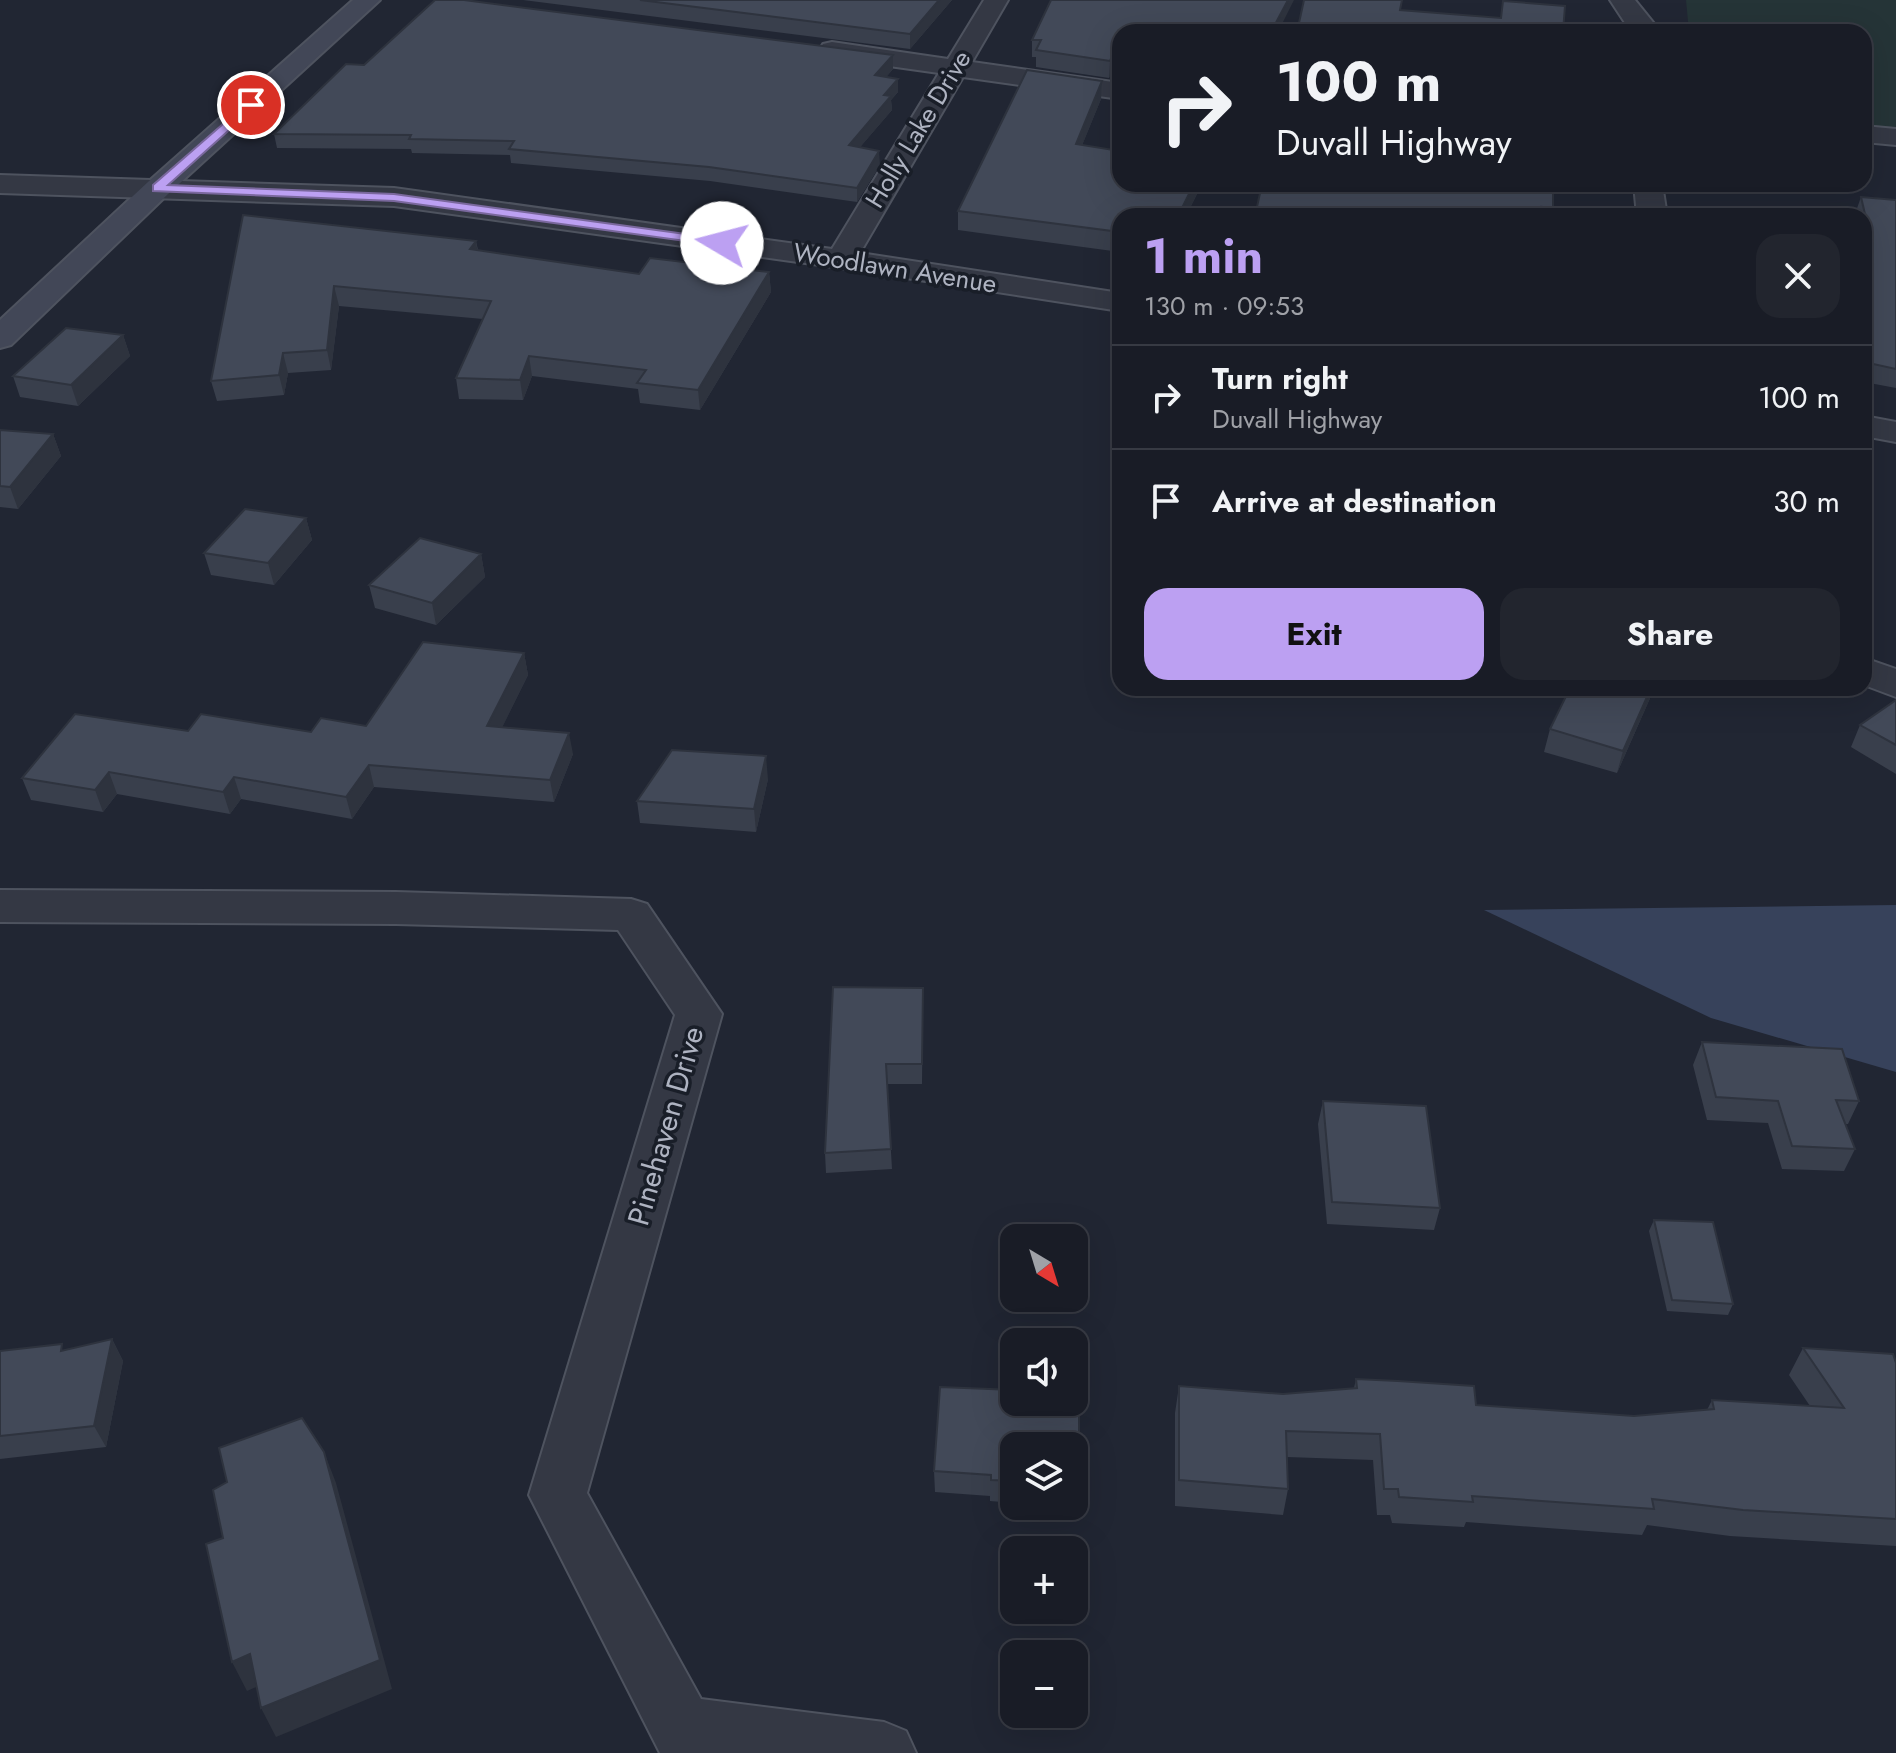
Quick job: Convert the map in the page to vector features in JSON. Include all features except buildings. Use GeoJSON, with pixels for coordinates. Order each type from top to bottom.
{"type":"FeatureCollection","features":[{"type":"Feature","properties":{"kind":"street"},"geometry":{"type":"LineString","coordinates":[[0,338],[158,188],[368,0]]}},
{"type":"Feature","properties":{"kind":"street","name":"Holly Lake Drive"},"geometry":{"type":"LineString","coordinates":[[841,259],[996,0]]}},
{"type":"Feature","properties":{"kind":"street"},"geometry":{"type":"LineString","coordinates":[[1622,0],[1641,24]]}},
{"type":"Feature","properties":{"kind":"street"},"geometry":{"type":"LineString","coordinates":[[814,48],[1112,90]]}},
{"type":"Feature","properties":{"kind":"street"},"geometry":{"type":"LineString","coordinates":[[1872,135],[1896,137]]}},
{"type":"Feature","properties":{"kind":"street","name":"Woodlawn Avenue"},"geometry":{"type":"LineString","coordinates":[[0,184],[394,197],[841,259],[1112,301]]}},
{"type":"Feature","properties":{"kind":"street"},"geometry":{"type":"LineString","coordinates":[[1872,428],[1896,432]]}},
{"type":"Feature","properties":{"kind":"street"},"geometry":{"type":"LineString","coordinates":[[1872,674],[1896,684]]}},
{"type":"Feature","properties":{"kind":"street","name":"Pinehaven Drive"},"geometry":{"type":"LineString","coordinates":[[0,906],[396,908],[631,915],[699,1014],[558,1495],[687,1741]]}},
{"type":"Feature","properties":{"kind":"street"},"geometry":{"type":"LineString","coordinates":[[687,1741],[884,1753]]}},
{"type":"Feature","properties":{"kind":"shaded area"},"geometry":{"type":"Polygon","coordinates":[[[1686,0],[1896,0],[1896,133],[1872,131],[1872,24],[1688,24],[1686,0]]]}},
{"type":"Feature","properties":{"kind":"water"},"geometry":{"type":"Polygon","coordinates":[[[1896,905],[1896,1072],[1711,1018],[1484,910],[1896,905]]]}},
{"type":"Feature","properties":{"kind":"route"},"geometry":{"type":"LineString","coordinates":[[251,105],[158,188],[394,197],[722,243]]}}]}
